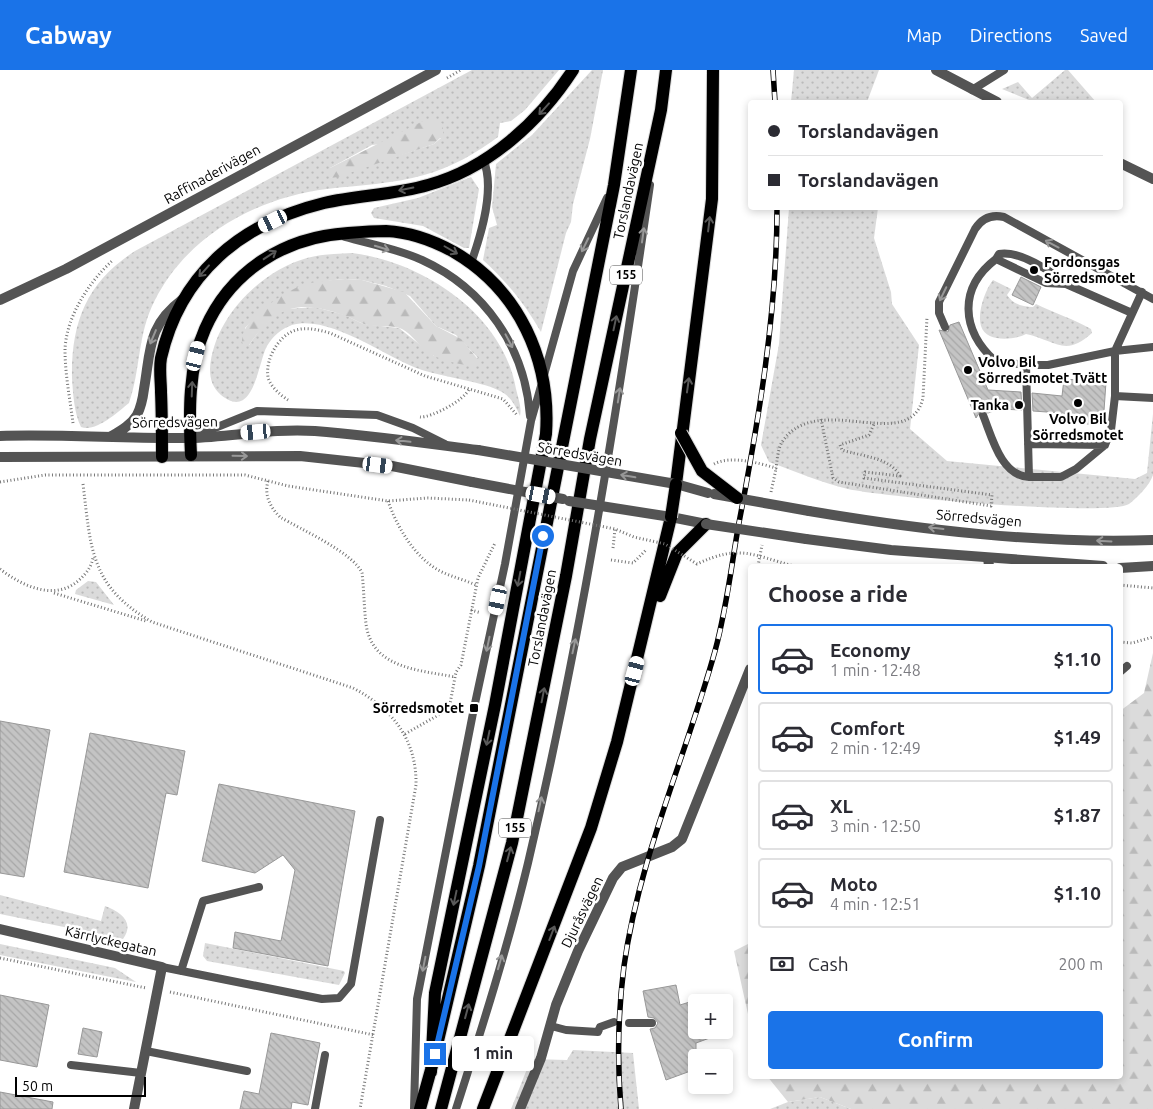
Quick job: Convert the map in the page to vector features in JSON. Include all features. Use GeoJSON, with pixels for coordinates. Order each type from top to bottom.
{"type":"FeatureCollection","features":[{"type":"Feature","properties":{"kind":"main road"},"geometry":{"type":"LineString","coordinates":[[162,456],[160,360],[172,322],[189,287],[216,258],[247,234],[286,215],[324,203],[428,185],[459,173],[483,159],[525,128],[544,109],[573,70]]}},
{"type":"Feature","properties":{"kind":"main road","name":"Torslandavägen"},"geometry":{"type":"LineString","coordinates":[[420,1109],[479,866],[614,185],[631,70]]}},
{"type":"Feature","properties":{"kind":"main road","name":"Torslandavägen"},"geometry":{"type":"LineString","coordinates":[[441,1109],[512,843],[566,576],[590,440],[661,110],[666,70]]}},
{"type":"Feature","properties":{"kind":"main road"},"geometry":{"type":"LineString","coordinates":[[483,1109],[579,862],[617,742],[671,517],[712,199],[713,70]]}},
{"type":"Feature","properties":{"kind":"main road"},"geometry":{"type":"LineString","coordinates":[[191,456],[193,370],[205,329],[224,296],[244,274],[276,250],[305,239],[336,234],[387,231],[421,238],[443,246],[471,263],[493,281],[516,311],[535,348],[543,377],[547,418],[546,434],[493,715],[435,993],[430,1072]]}},
{"type":"Feature","properties":{"kind":"main road"},"geometry":{"type":"LineString","coordinates":[[681,433],[702,471],[737,498]]}},
{"type":"Feature","properties":{"kind":"main road"},"geometry":{"type":"LineString","coordinates":[[644,635],[677,553],[706,524]]}},
{"type":"Feature","properties":{"kind":"street","name":"Raffinaderivägen"},"geometry":{"type":"LineString","coordinates":[[0,300],[66,269],[436,70]]}},
{"type":"Feature","properties":{"kind":"street"},"geometry":{"type":"LineString","coordinates":[[936,70],[993,100]]}},
{"type":"Feature","properties":{"kind":"street"},"geometry":{"type":"LineString","coordinates":[[1123,164],[1153,179]]}},
{"type":"Feature","properties":{"kind":"street"},"geometry":{"type":"LineString","coordinates":[[108,438],[132,422],[137,415],[142,400],[150,345],[167,311],[183,300]]}},
{"type":"Feature","properties":{"kind":"street","name":"Sörredsvägen"},"geometry":{"type":"LineString","coordinates":[[0,436],[59,434],[108,438],[162,436],[190,438],[271,431],[314,431],[478,450],[676,484],[737,498],[860,519],[985,534],[1112,541],[1153,540]]}},
{"type":"Feature","properties":{"kind":"street"},"geometry":{"type":"LineString","coordinates":[[0,457],[308,457],[392,466],[706,524],[806,539],[988,562],[1046,564]]}},
{"type":"Feature","properties":{"kind":"street"},"geometry":{"type":"LineString","coordinates":[[1123,568],[1153,566]]}},
{"type":"Feature","properties":{"kind":"street"},"geometry":{"type":"LineString","coordinates":[[1131,568],[1153,573]]}},
{"type":"Feature","properties":{"kind":"street","name":"Djuråsvägen"},"geometry":{"type":"LineString","coordinates":[[520,1109],[542,1058],[556,1005],[578,951],[613,878],[622,867],[632,861],[672,847],[682,839],[747,681]]}},
{"type":"Feature","properties":{"kind":"street","name":"Kärrlyckegatan"},"geometry":{"type":"LineString","coordinates":[[0,929],[162,967],[134,1109]]}},
{"type":"Feature","properties":{"kind":"lane"},"geometry":{"type":"LineString","coordinates":[[972,90],[1004,70]]}},
{"type":"Feature","properties":{"kind":"lane"},"geometry":{"type":"LineString","coordinates":[[456,1109],[479,1037],[528,864],[584,600],[626,351],[661,110]]}},
{"type":"Feature","properties":{"kind":"lane"},"geometry":{"type":"LineString","coordinates":[[471,263],[484,219],[487,169],[483,159]]}},
{"type":"Feature","properties":{"kind":"lane"},"geometry":{"type":"LineString","coordinates":[[414,1109],[417,999],[474,708],[507,555],[531,421],[573,271],[614,185]]}},
{"type":"Feature","properties":{"kind":"lane"},"geometry":{"type":"LineString","coordinates":[[946,327],[939,313],[939,302],[975,229],[982,220],[993,216],[1004,217],[1153,299]]}},
{"type":"Feature","properties":{"kind":"lane"},"geometry":{"type":"LineString","coordinates":[[336,234],[421,259],[450,275],[479,300],[502,327],[512,346],[526,380],[531,421]]}},
{"type":"Feature","properties":{"kind":"lane"},"geometry":{"type":"LineString","coordinates":[[1066,284],[1052,271],[1008,252],[999,254],[981,272],[974,284],[969,302],[970,324],[980,344],[995,361],[1048,365],[1115,351],[1153,347]]}},
{"type":"Feature","properties":{"kind":"lane"},"geometry":{"type":"LineString","coordinates":[[996,259],[1046,282],[1066,284],[1132,313]]}},
{"type":"Feature","properties":{"kind":"lane"},"geometry":{"type":"LineString","coordinates":[[983,416],[1001,457],[1011,471],[1029,477],[1061,478],[1076,469],[1105,445],[1111,430],[1115,396],[1115,351],[1142,292]]}},
{"type":"Feature","properties":{"kind":"lane"},"geometry":{"type":"LineString","coordinates":[[1026,364],[1029,477]]}},
{"type":"Feature","properties":{"kind":"lane"},"geometry":{"type":"LineString","coordinates":[[1115,396],[1153,398]]}},
{"type":"Feature","properties":{"kind":"lane"},"geometry":{"type":"LineString","coordinates":[[190,438],[257,410],[377,415],[413,428],[451,447]]}},
{"type":"Feature","properties":{"kind":"lane"},"geometry":{"type":"LineString","coordinates":[[1028,444],[1105,445]]}},
{"type":"Feature","properties":{"kind":"lane"},"geometry":{"type":"LineString","coordinates":[[162,967],[322,999],[338,998],[351,984],[380,820]]}},
{"type":"Feature","properties":{"kind":"lane"},"geometry":{"type":"LineString","coordinates":[[181,971],[203,901],[259,887]]}},
{"type":"Feature","properties":{"kind":"lane"},"geometry":{"type":"LineString","coordinates":[[551,1026],[566,1030],[598,1032],[600,1027],[614,1022]]}},
{"type":"Feature","properties":{"kind":"lane"},"geometry":{"type":"LineString","coordinates":[[629,1023],[652,1022]]}},
{"type":"Feature","properties":{"kind":"lane"},"geometry":{"type":"LineString","coordinates":[[146,1051],[248,1071]]}},
{"type":"Feature","properties":{"kind":"lane"},"geometry":{"type":"LineString","coordinates":[[314,1109],[324,1055]]}},
{"type":"Feature","properties":{"kind":"lane"},"geometry":{"type":"LineString","coordinates":[[71,1065],[141,1073]]}},
{"type":"Feature","properties":{"kind":"path"},"geometry":{"type":"LineString","coordinates":[[445,78],[461,70]]}},
{"type":"Feature","properties":{"kind":"path"},"geometry":{"type":"LineString","coordinates":[[74,431],[65,349],[70,326],[87,290],[115,259]]}},
{"type":"Feature","properties":{"kind":"path"},"geometry":{"type":"LineString","coordinates":[[294,403],[284,398],[271,384],[268,377],[268,366],[280,340],[294,330],[304,329],[330,333],[425,376],[503,399],[515,412],[518,423]]}},
{"type":"Feature","properties":{"kind":"path"},"geometry":{"type":"LineString","coordinates":[[428,417],[466,395],[469,389]]}},
{"type":"Feature","properties":{"kind":"path"},"geometry":{"type":"LineString","coordinates":[[821,419],[833,478],[839,482],[991,506],[992,495],[864,478],[865,472],[900,476],[893,467],[875,459],[842,450],[840,445],[844,442],[869,435],[874,424]]}},
{"type":"Feature","properties":{"kind":"path"},"geometry":{"type":"LineString","coordinates":[[0,482],[45,475],[244,475],[288,486],[388,501],[428,498],[469,500],[615,529],[634,537],[665,544],[698,564],[721,554],[749,552],[788,564]]}},
{"type":"Feature","properties":{"kind":"path"},"geometry":{"type":"LineString","coordinates":[[268,481],[266,488],[271,507],[280,517],[347,556],[359,566],[362,574],[366,626],[380,653],[394,664],[456,677]]}},
{"type":"Feature","properties":{"kind":"path"},"geometry":{"type":"LineString","coordinates":[[83,484],[94,558],[105,581],[116,596],[129,608],[152,622]]}},
{"type":"Feature","properties":{"kind":"path"},"geometry":{"type":"LineString","coordinates":[[388,501],[393,517],[421,556],[439,570],[476,585]]}},
{"type":"Feature","properties":{"kind":"path"},"geometry":{"type":"LineString","coordinates":[[613,548],[615,529]]}},
{"type":"Feature","properties":{"kind":"path"},"geometry":{"type":"LineString","coordinates":[[449,709],[456,677],[461,665],[476,585],[496,542]]}},
{"type":"Feature","properties":{"kind":"path"},"geometry":{"type":"LineString","coordinates":[[51,592],[66,589],[80,579],[91,566],[94,558]]}},
{"type":"Feature","properties":{"kind":"path"},"geometry":{"type":"LineString","coordinates":[[0,569],[16,579],[51,592],[152,622],[353,688],[389,713],[405,734],[414,760],[416,785],[360,1109]]}},
{"type":"Feature","properties":{"kind":"path"},"geometry":{"type":"LineString","coordinates":[[1123,585],[1153,588]]}},
{"type":"Feature","properties":{"kind":"path"},"geometry":{"type":"LineString","coordinates":[[472,610],[481,612]]}},
{"type":"Feature","properties":{"kind":"path"},"geometry":{"type":"LineString","coordinates":[[1123,642],[1132,643],[1153,637]]}},
{"type":"Feature","properties":{"kind":"path"},"geometry":{"type":"LineString","coordinates":[[461,665],[466,666]]}},
{"type":"Feature","properties":{"kind":"path"},"geometry":{"type":"LineString","coordinates":[[405,734],[449,709],[464,707]]}},
{"type":"Feature","properties":{"kind":"path"},"geometry":{"type":"LineString","coordinates":[[0,958],[374,1035]]}},
{"type":"Feature","properties":{"kind":"green space"},"geometry":{"type":"Polygon","coordinates":[[[472,70],[559,70],[525,110],[511,121],[500,123],[498,137],[453,164],[412,178],[327,189],[275,201],[250,211],[205,239],[186,256],[169,277],[155,300],[145,326],[136,377],[129,403],[113,416],[93,427],[81,427],[75,409],[72,378],[72,358],[79,321],[85,305],[105,276],[118,263],[135,251],[472,70]],[[441,138],[372,145],[330,168],[330,178],[434,144],[441,138]]]}},
{"type":"Feature","properties":{"kind":"green space"},"geometry":{"type":"Polygon","coordinates":[[[592,70],[603,70],[590,139],[573,204],[571,222],[566,233],[541,332],[515,294],[483,260],[489,228],[497,225],[492,207],[496,164],[532,135],[592,70]]]}},
{"type":"Feature","properties":{"kind":"green space"},"geometry":{"type":"Polygon","coordinates":[[[794,70],[879,70],[868,100],[791,100],[794,70]]]}},
{"type":"Feature","properties":{"kind":"green space"},"geometry":{"type":"Polygon","coordinates":[[[1065,70],[1068,70],[1094,100],[1029,100],[1002,89],[1018,82],[1032,98],[1065,70]]]}},
{"type":"Feature","properties":{"kind":"green space"},"geometry":{"type":"Polygon","coordinates":[[[425,120],[436,120],[443,124],[443,135],[434,144],[338,177],[330,178],[327,171],[330,168],[425,120]]]}},
{"type":"Feature","properties":{"kind":"green space"},"geometry":{"type":"Polygon","coordinates":[[[471,177],[479,189],[469,248],[464,248],[423,226],[374,218],[371,213],[374,208],[418,198],[471,177]]]}},
{"type":"Feature","properties":{"kind":"green space"},"geometry":{"type":"Polygon","coordinates":[[[789,210],[878,210],[874,238],[891,292],[892,304],[919,345],[910,429],[947,461],[1135,479],[1147,473],[1153,414],[1153,475],[1146,487],[1129,504],[1112,507],[1081,508],[1040,507],[903,497],[848,489],[818,480],[769,462],[761,445],[779,344],[789,210]]]}},
{"type":"Feature","properties":{"kind":"green space"},"geometry":{"type":"Polygon","coordinates":[[[352,253],[379,258],[432,280],[456,296],[477,315],[495,337],[508,362],[520,402],[520,416],[508,397],[495,388],[422,370],[340,331],[307,323],[292,325],[272,339],[267,346],[248,396],[241,401],[232,401],[221,395],[212,384],[210,369],[213,350],[220,332],[242,300],[256,286],[289,264],[323,255],[352,253]],[[345,279],[330,281],[290,293],[267,308],[245,328],[249,345],[261,328],[277,313],[286,309],[315,307],[345,315],[363,324],[399,328],[434,356],[478,358],[456,335],[436,326],[410,296],[386,286],[362,280],[345,279]]]}},
{"type":"Feature","properties":{"kind":"green space"},"geometry":{"type":"Polygon","coordinates":[[[345,279],[362,280],[404,292],[436,326],[461,339],[481,363],[470,365],[446,360],[427,352],[402,329],[364,324],[346,316],[313,307],[289,309],[279,314],[259,332],[249,345],[243,345],[242,336],[254,317],[276,300],[306,284],[345,279]]]}},
{"type":"Feature","properties":{"kind":"green space"},"geometry":{"type":"Polygon","coordinates":[[[993,280],[1011,289],[1007,295],[1015,303],[1029,307],[1033,307],[1036,304],[1084,325],[1091,329],[1092,333],[1074,345],[1067,346],[1026,334],[1008,339],[995,338],[989,335],[981,326],[980,315],[985,296],[993,280]]]}},
{"type":"Feature","properties":{"kind":"green space"},"geometry":{"type":"Polygon","coordinates":[[[88,581],[96,582],[114,605],[75,594],[76,590],[88,581]]]}},
{"type":"Feature","properties":{"kind":"green space"},"geometry":{"type":"Polygon","coordinates":[[[1153,653],[1153,1109],[851,1109],[820,1097],[788,1102],[769,1079],[1123,1079],[1123,709],[1144,693],[1153,653]]]}},
{"type":"Feature","properties":{"kind":"green space"},"geometry":{"type":"Polygon","coordinates":[[[0,895],[101,921],[105,906],[121,915],[128,928],[123,939],[0,914],[0,895]]]}},
{"type":"Feature","properties":{"kind":"green space"},"geometry":{"type":"Polygon","coordinates":[[[205,943],[344,971],[345,973],[339,985],[207,961],[203,956],[205,943]]]}},
{"type":"Feature","properties":{"kind":"green space"},"geometry":{"type":"Polygon","coordinates":[[[0,944],[115,968],[136,982],[0,955],[0,944]]]}},
{"type":"Feature","properties":{"kind":"green space"},"geometry":{"type":"Polygon","coordinates":[[[748,944],[748,1014],[734,951],[748,944]]]}},
{"type":"Feature","properties":{"kind":"green space"},"geometry":{"type":"Polygon","coordinates":[[[573,1050],[633,1053],[639,1109],[511,1109],[531,1059],[567,1060],[573,1050]]]}},
{"type":"Feature","properties":{"kind":"green space"},"geometry":{"type":"Polygon","coordinates":[[[820,1097],[851,1109],[770,1109],[788,1102],[820,1097]]]}},
{"type":"Feature","properties":{"kind":"building"},"geometry":{"type":"Polygon","coordinates":[[[1021,277],[1041,287],[1033,305],[1012,295],[1021,277]]]}},
{"type":"Feature","properties":{"kind":"building","name":"Volvo Bil Sörredsmotet Tvätt"},"geometry":{"type":"Polygon","coordinates":[[[959,322],[988,390],[1021,392],[1022,410],[999,409],[988,413],[981,410],[976,418],[939,330],[948,332],[950,325],[959,322]]]}},
{"type":"Feature","properties":{"kind":"building"},"geometry":{"type":"Polygon","coordinates":[[[1064,379],[1106,382],[1103,425],[1060,422],[1061,413],[1033,411],[1032,393],[1062,396],[1064,379]]]}},
{"type":"Feature","properties":{"kind":"building"},"geometry":{"type":"Polygon","coordinates":[[[0,721],[50,730],[24,877],[0,873],[0,721]]]}},
{"type":"Feature","properties":{"kind":"building"},"geometry":{"type":"Polygon","coordinates":[[[90,733],[185,751],[177,795],[166,793],[148,888],[64,872],[90,733]]]}},
{"type":"Feature","properties":{"kind":"building"},"geometry":{"type":"Polygon","coordinates":[[[219,784],[355,811],[328,966],[233,948],[235,932],[281,941],[295,870],[283,855],[255,873],[202,861],[219,784]]]}},
{"type":"Feature","properties":{"kind":"building"},"geometry":{"type":"Polygon","coordinates":[[[676,985],[680,1005],[688,1002],[688,1039],[707,1039],[696,1043],[696,1049],[688,1049],[688,1072],[666,1080],[650,1029],[655,1028],[658,1023],[654,1018],[648,1017],[643,991],[676,985]]]}},
{"type":"Feature","properties":{"kind":"building"},"geometry":{"type":"Polygon","coordinates":[[[0,995],[49,1005],[37,1067],[0,1060],[0,995]]]}},
{"type":"Feature","properties":{"kind":"building"},"geometry":{"type":"Polygon","coordinates":[[[83,1028],[102,1032],[97,1057],[78,1054],[83,1028]]]}},
{"type":"Feature","properties":{"kind":"building"},"geometry":{"type":"Polygon","coordinates":[[[271,1033],[320,1043],[308,1105],[292,1102],[291,1109],[240,1109],[244,1091],[259,1094],[271,1033]]]}},
{"type":"Feature","properties":{"kind":"building"},"geometry":{"type":"Polygon","coordinates":[[[0,1092],[53,1102],[52,1109],[0,1109],[0,1092]]]}},
{"type":"Feature","properties":{"kind":"railway"},"geometry":{"type":"LineString","coordinates":[[773,70],[775,100]]}},
{"type":"Feature","properties":{"kind":"railway"},"geometry":{"type":"LineString","coordinates":[[621,1109],[619,1037],[620,1001],[624,966],[640,886],[703,690],[722,621],[753,449],[765,369],[774,288],[777,210]]}},
{"type":"Feature","properties":{"kind":"place","name":"Fordonsgas Sörredsmotet"},"geometry":{"type":"Point","coordinates":[1034,270]}},
{"type":"Feature","properties":{"kind":"place","name":"Volvo Bil Sörredsmotet Tvätt"},"geometry":{"type":"Point","coordinates":[968,370]}},
{"type":"Feature","properties":{"kind":"place","name":"Volvo Bil Sörredsmotet"},"geometry":{"type":"Point","coordinates":[1078,403]}},
{"type":"Feature","properties":{"kind":"place","name":"Tanka"},"geometry":{"type":"Point","coordinates":[1019,405]}},
{"type":"Feature","properties":{"kind":"place","name":"Sörredsmotet"},"geometry":{"type":"Point","coordinates":[474,708]}},
{"type":"Feature","properties":{"kind":"route"},"geometry":{"type":"LineString","coordinates":[[435,1054],[479,866],[543,536]]}}]}
